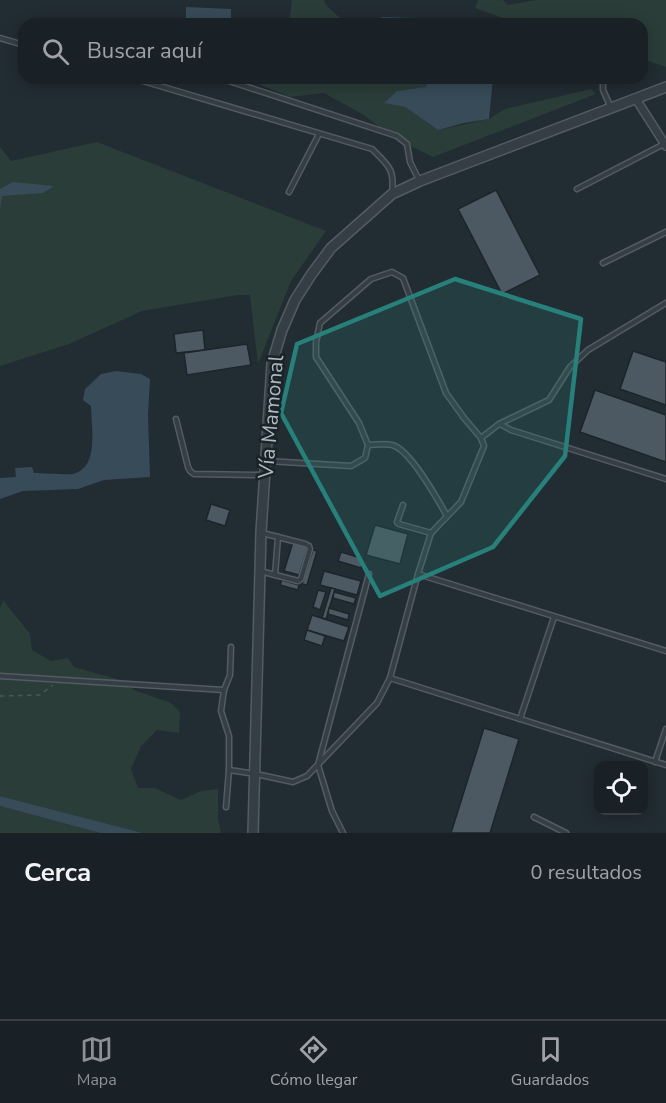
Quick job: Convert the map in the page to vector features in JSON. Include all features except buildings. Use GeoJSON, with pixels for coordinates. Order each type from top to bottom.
{"type":"FeatureCollection","features":[{"type":"Feature","properties":{"kind":"street","name":"Vía Mamonal"},"geometry":{"type":"LineString","coordinates":[[253,833],[261,532],[272,363],[282,330],[295,300],[331,248],[392,194],[420,181],[666,87]]}},
{"type":"Feature","properties":{"kind":"street"},"geometry":{"type":"LineString","coordinates":[[636,99],[665,145]]}},
{"type":"Feature","properties":{"kind":"lane"},"geometry":{"type":"LineString","coordinates":[[0,38],[18,43]]}},
{"type":"Feature","properties":{"kind":"lane"},"geometry":{"type":"LineString","coordinates":[[153,84],[372,149],[389,166],[393,181],[392,194]]}},
{"type":"Feature","properties":{"kind":"lane"},"geometry":{"type":"LineString","coordinates":[[238,84],[397,136],[407,144],[410,162],[420,181]]}},
{"type":"Feature","properties":{"kind":"lane"},"geometry":{"type":"LineString","coordinates":[[603,84],[603,90],[611,108]]}},
{"type":"Feature","properties":{"kind":"lane"},"geometry":{"type":"LineString","coordinates":[[289,192],[319,134]]}},
{"type":"Feature","properties":{"kind":"lane"},"geometry":{"type":"LineString","coordinates":[[577,189],[665,145]]}},
{"type":"Feature","properties":{"kind":"lane"},"geometry":{"type":"LineString","coordinates":[[603,263],[666,232]]}},
{"type":"Feature","properties":{"kind":"lane"},"geometry":{"type":"LineString","coordinates":[[229,770],[293,782],[307,776],[377,703],[390,678],[431,533],[461,502],[484,446],[481,438],[446,393],[403,278],[393,272],[371,279],[320,323],[316,342],[316,357],[359,423],[368,445],[366,458],[351,466],[266,461]]}},
{"type":"Feature","properties":{"kind":"lane"},"geometry":{"type":"LineString","coordinates":[[481,438],[500,424],[549,400],[570,367],[588,350],[666,303]]}},
{"type":"Feature","properties":{"kind":"lane"},"geometry":{"type":"LineString","coordinates":[[176,419],[188,467],[194,474],[265,475]]}},
{"type":"Feature","properties":{"kind":"lane"},"geometry":{"type":"LineString","coordinates":[[500,424],[511,430],[666,478]]}},
{"type":"Feature","properties":{"kind":"lane"},"geometry":{"type":"LineString","coordinates":[[368,445],[393,445],[407,454],[447,516]]}},
{"type":"Feature","properties":{"kind":"lane"},"geometry":{"type":"LineString","coordinates":[[403,505],[397,522],[399,524],[431,533]]}},
{"type":"Feature","properties":{"kind":"lane"},"geometry":{"type":"LineString","coordinates":[[260,571],[300,580],[310,549],[305,544],[261,532]]}},
{"type":"Feature","properties":{"kind":"lane"},"geometry":{"type":"LineString","coordinates":[[275,574],[278,537]]}},
{"type":"Feature","properties":{"kind":"lane"},"geometry":{"type":"LineString","coordinates":[[343,833],[332,811],[318,765],[369,574]]}},
{"type":"Feature","properties":{"kind":"lane"},"geometry":{"type":"LineString","coordinates":[[418,574],[666,651]]}},
{"type":"Feature","properties":{"kind":"lane"},"geometry":{"type":"LineString","coordinates":[[520,719],[554,617]]}},
{"type":"Feature","properties":{"kind":"lane"},"geometry":{"type":"LineString","coordinates":[[226,807],[229,736],[221,711],[224,690],[230,675],[231,647]]}},
{"type":"Feature","properties":{"kind":"lane"},"geometry":{"type":"LineString","coordinates":[[0,676],[224,690]]}},
{"type":"Feature","properties":{"kind":"lane"},"geometry":{"type":"LineString","coordinates":[[390,678],[666,765]]}},
{"type":"Feature","properties":{"kind":"lane"},"geometry":{"type":"LineString","coordinates":[[655,762],[666,729]]}},
{"type":"Feature","properties":{"kind":"lane"},"geometry":{"type":"LineString","coordinates":[[534,817],[567,833]]}},
{"type":"Feature","properties":{"kind":"path"},"geometry":{"type":"LineString","coordinates":[[0,696],[40,695],[60,680]]}},
{"type":"Feature","properties":{"kind":"highlighted area"},"geometry":{"type":"Polygon","coordinates":[[[455,279],[581,319],[565,456],[493,547],[380,596],[281,413],[297,344],[455,279]]]}},
{"type":"Feature","properties":{"kind":"green space"},"geometry":{"type":"Polygon","coordinates":[[[292,0],[324,0],[340,18],[290,18],[292,0]]]}},
{"type":"Feature","properties":{"kind":"green space"},"geometry":{"type":"Polygon","coordinates":[[[478,0],[503,0],[508,5],[536,0],[666,0],[666,67],[648,61],[648,18],[503,18],[475,8],[478,0]]]}},
{"type":"Feature","properties":{"kind":"green space"},"geometry":{"type":"Polygon","coordinates":[[[258,84],[427,84],[425,87],[397,91],[385,103],[405,107],[438,130],[489,119],[505,109],[591,89],[596,94],[433,157],[394,138],[364,115],[324,93],[290,97],[258,84]]]}},
{"type":"Feature","properties":{"kind":"green space"},"geometry":{"type":"Polygon","coordinates":[[[97,142],[326,231],[291,281],[258,364],[250,295],[238,295],[142,311],[69,344],[0,366],[0,147],[11,161],[97,142]]]}},
{"type":"Feature","properties":{"kind":"green space"},"geometry":{"type":"Polygon","coordinates":[[[3,600],[30,634],[32,650],[51,661],[68,658],[74,667],[124,681],[134,690],[171,703],[180,712],[179,733],[157,730],[141,746],[131,769],[138,788],[155,788],[181,800],[201,791],[218,789],[218,820],[221,833],[143,833],[0,796],[0,608],[3,600]]]}},
{"type":"Feature","properties":{"kind":"green space"},"geometry":{"type":"Polygon","coordinates":[[[0,806],[100,833],[0,833],[0,806]]]}},
{"type":"Feature","properties":{"kind":"water"},"geometry":{"type":"Polygon","coordinates":[[[186,7],[231,9],[231,18],[186,18],[186,7]]]}},
{"type":"Feature","properties":{"kind":"water"},"geometry":{"type":"Polygon","coordinates":[[[427,84],[492,84],[489,119],[438,130],[405,107],[384,103],[397,91],[425,87],[427,84]]]}},
{"type":"Feature","properties":{"kind":"water"},"geometry":{"type":"Polygon","coordinates":[[[13,182],[54,186],[43,193],[2,196],[0,209],[0,189],[13,182]]]}},
{"type":"Feature","properties":{"kind":"water"},"geometry":{"type":"Polygon","coordinates":[[[116,371],[141,374],[150,379],[148,415],[150,477],[104,480],[78,489],[23,491],[0,499],[0,478],[16,477],[15,468],[32,467],[34,473],[60,474],[73,474],[82,470],[91,455],[92,445],[91,406],[83,400],[85,389],[101,374],[116,371]]]}},
{"type":"Feature","properties":{"kind":"water"},"geometry":{"type":"Polygon","coordinates":[[[0,796],[143,833],[100,833],[0,806],[0,796]]]}}]}
